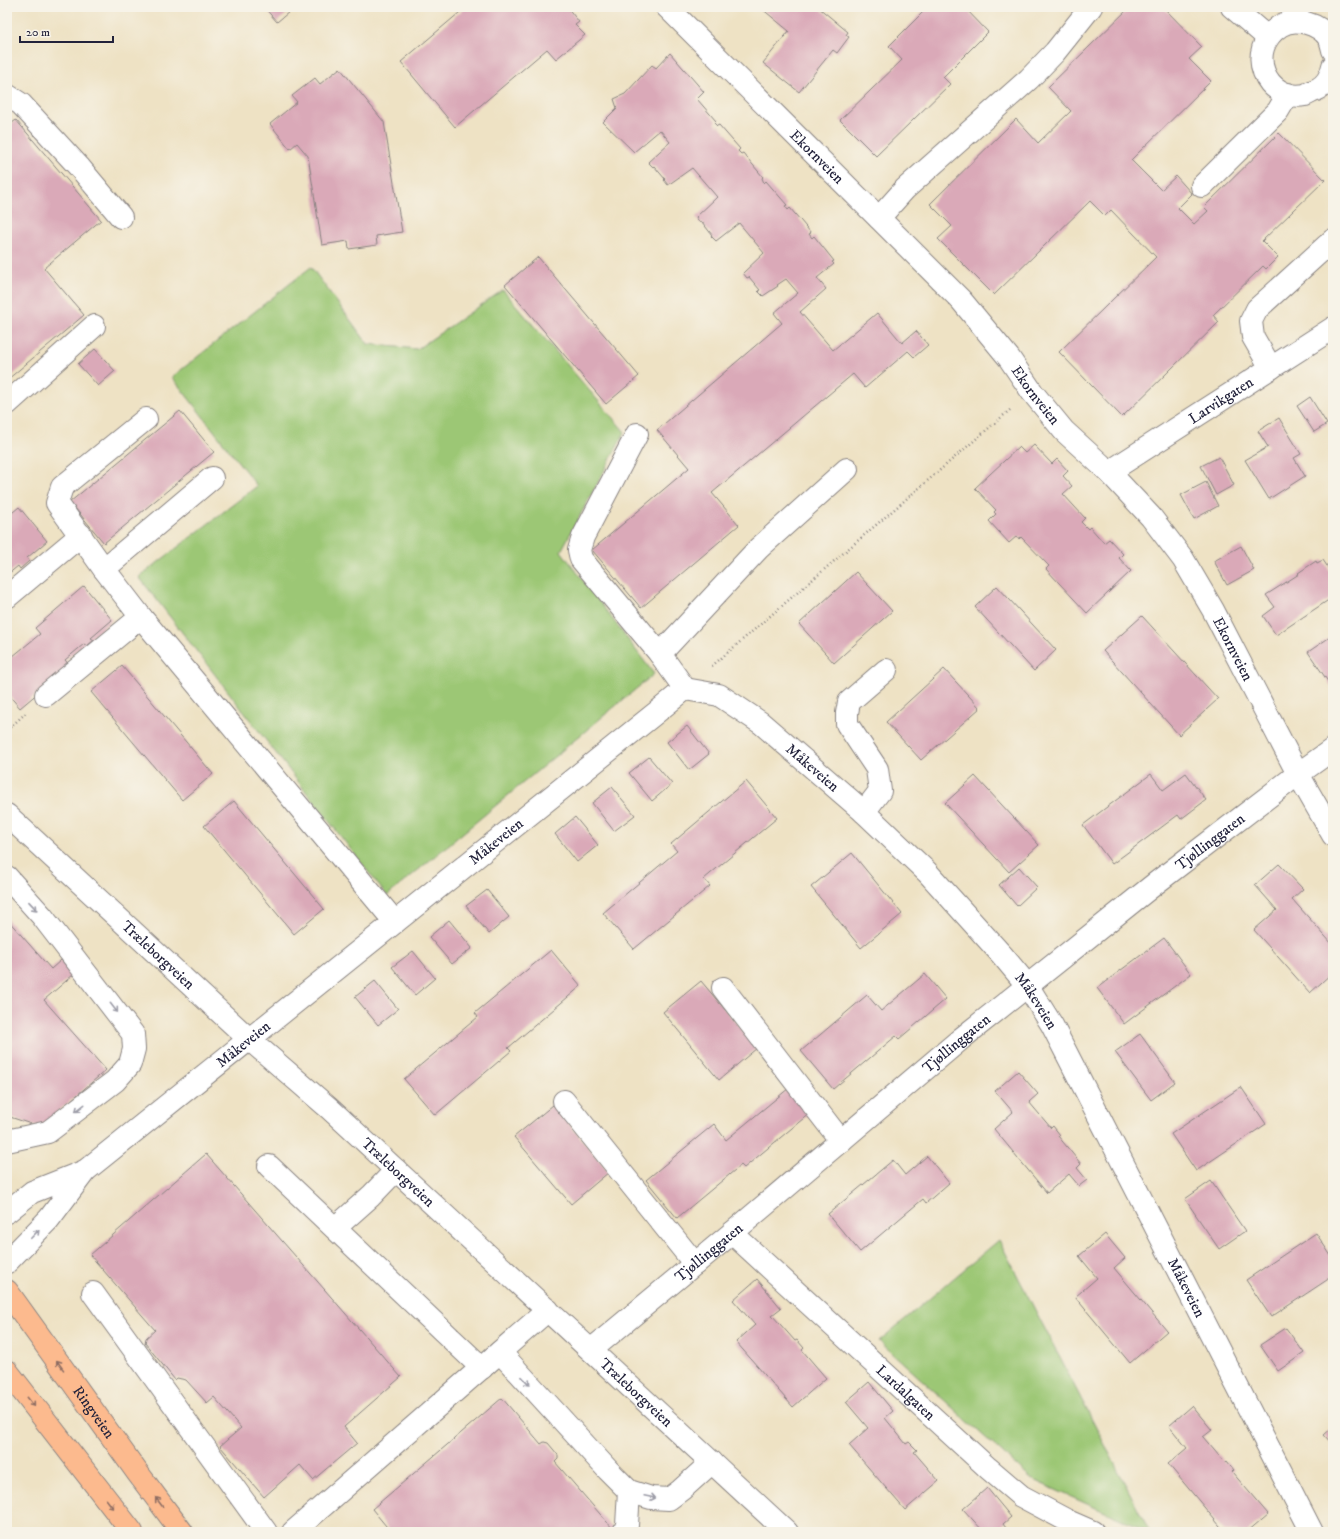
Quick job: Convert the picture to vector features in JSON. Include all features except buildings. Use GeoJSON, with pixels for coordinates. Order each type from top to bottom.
{"type":"FeatureCollection","features":[{"type":"Feature","properties":{"kind":"main road","name":"Ringveien"},"geometry":{"type":"LineString","coordinates":[[7,1291],[182,1532]]}},
{"type":"Feature","properties":{"kind":"main road"},"geometry":{"type":"LineString","coordinates":[[7,1371],[132,1532]]}},
{"type":"Feature","properties":{"kind":"street","name":"Ekornveien"},"geometry":{"type":"LineString","coordinates":[[667,7],[961,300],[1009,358],[1032,392],[1064,432],[1109,472],[1151,517],[1183,559],[1213,610],[1298,774],[1333,835]]}},
{"type":"Feature","properties":{"kind":"street"},"geometry":{"type":"LineString","coordinates":[[879,218],[905,190],[1029,79],[1055,52],[1091,7]]}},
{"type":"Feature","properties":{"kind":"street"},"geometry":{"type":"LineString","coordinates":[[1232,7],[1267,37]]}},
{"type":"Feature","properties":{"kind":"street"},"geometry":{"type":"LineString","coordinates":[[1333,50],[1329,38],[1316,26],[1298,21],[1281,25],[1267,37],[1261,53],[1262,71],[1272,85],[1288,94],[1305,95],[1327,93],[1333,66]]}},
{"type":"Feature","properties":{"kind":"street"},"geometry":{"type":"LineString","coordinates":[[1202,186],[1278,111],[1288,94]]}},
{"type":"Feature","properties":{"kind":"street"},"geometry":{"type":"LineString","coordinates":[[7,95],[21,104],[80,168],[121,217]]}},
{"type":"Feature","properties":{"kind":"street"},"geometry":{"type":"LineString","coordinates":[[1271,368],[1253,337],[1251,321],[1257,309],[1333,240]]}},
{"type":"Feature","properties":{"kind":"street"},"geometry":{"type":"LineString","coordinates":[[7,404],[94,326]]}},
{"type":"Feature","properties":{"kind":"street","name":"Larvikgaten"},"geometry":{"type":"LineString","coordinates":[[1109,472],[1333,328]]}},
{"type":"Feature","properties":{"kind":"street"},"geometry":{"type":"LineString","coordinates":[[146,419],[62,487],[58,503],[104,569],[141,617],[395,922]]}},
{"type":"Feature","properties":{"kind":"street"},"geometry":{"type":"LineString","coordinates":[[637,434],[583,537],[579,550],[581,559],[660,654],[686,689]]}},
{"type":"Feature","properties":{"kind":"street"},"geometry":{"type":"LineString","coordinates":[[660,654],[759,548],[847,470]]}},
{"type":"Feature","properties":{"kind":"street"},"geometry":{"type":"LineString","coordinates":[[104,569],[212,478]]}},
{"type":"Feature","properties":{"kind":"street"},"geometry":{"type":"LineString","coordinates":[[7,597],[81,535]]}},
{"type":"Feature","properties":{"kind":"street"},"geometry":{"type":"LineString","coordinates":[[46,695],[141,617]]}},
{"type":"Feature","properties":{"kind":"street"},"geometry":{"type":"LineString","coordinates":[[864,812],[880,791],[877,769],[847,724],[847,713],[849,702],[886,670]]}},
{"type":"Feature","properties":{"kind":"street","name":"Måkeveien"},"geometry":{"type":"LineString","coordinates":[[7,1262],[49,1219],[85,1171],[686,689],[719,696],[761,723],[864,812],[927,872],[1027,985],[1052,1025],[1312,1532]]}},
{"type":"Feature","properties":{"kind":"street","name":"Tjøllinggaten"},"geometry":{"type":"LineString","coordinates":[[591,1350],[1027,985],[1156,883],[1333,749]]}},
{"type":"Feature","properties":{"kind":"street","name":"Træleborgveien"},"geometry":{"type":"LineString","coordinates":[[10,823],[249,1039],[330,1109],[787,1532]]}},
{"type":"Feature","properties":{"kind":"street"},"geometry":{"type":"LineString","coordinates":[[7,878],[42,916],[133,1034],[134,1049],[130,1064],[115,1081],[48,1132],[7,1141]]}},
{"type":"Feature","properties":{"kind":"street"},"geometry":{"type":"LineString","coordinates":[[723,988],[841,1140]]}},
{"type":"Feature","properties":{"kind":"street"},"geometry":{"type":"LineString","coordinates":[[564,1101],[695,1264]]}},
{"type":"Feature","properties":{"kind":"street"},"geometry":{"type":"LineString","coordinates":[[268,1166],[482,1368]]}},
{"type":"Feature","properties":{"kind":"street"},"geometry":{"type":"LineString","coordinates":[[335,1228],[371,1196],[396,1170]]}},
{"type":"Feature","properties":{"kind":"street","name":"Måkeveien"},"geometry":{"type":"LineString","coordinates":[[7,1212],[32,1192],[85,1171]]}},
{"type":"Feature","properties":{"kind":"street","name":"Lardalgaten"},"geometry":{"type":"LineString","coordinates":[[732,1233],[988,1468],[1021,1496],[1070,1522],[1093,1532]]}},
{"type":"Feature","properties":{"kind":"street"},"geometry":{"type":"LineString","coordinates":[[93,1293],[266,1532]]}},
{"type":"Feature","properties":{"kind":"street"},"geometry":{"type":"LineString","coordinates":[[293,1532],[548,1310]]}},
{"type":"Feature","properties":{"kind":"street"},"geometry":{"type":"LineString","coordinates":[[500,1352],[629,1491],[651,1498],[669,1499],[712,1462]]}},
{"type":"Feature","properties":{"kind":"street"},"geometry":{"type":"LineString","coordinates":[[624,1532],[627,1525],[629,1491]]}},
{"type":"Feature","properties":{"kind":"path"},"geometry":{"type":"LineString","coordinates":[[686,689],[1032,392]]}},
{"type":"Feature","properties":{"kind":"green space"},"geometry":{"type":"Polygon","coordinates":[[[311,267],[368,344],[417,349],[503,290],[625,432],[561,551],[654,674],[387,896],[139,577],[257,486],[172,377],[311,267]]]}},
{"type":"Feature","properties":{"kind":"green space"},"geometry":{"type":"Polygon","coordinates":[[[999,1240],[1150,1532],[1031,1479],[879,1341],[999,1240]]]}}]}
